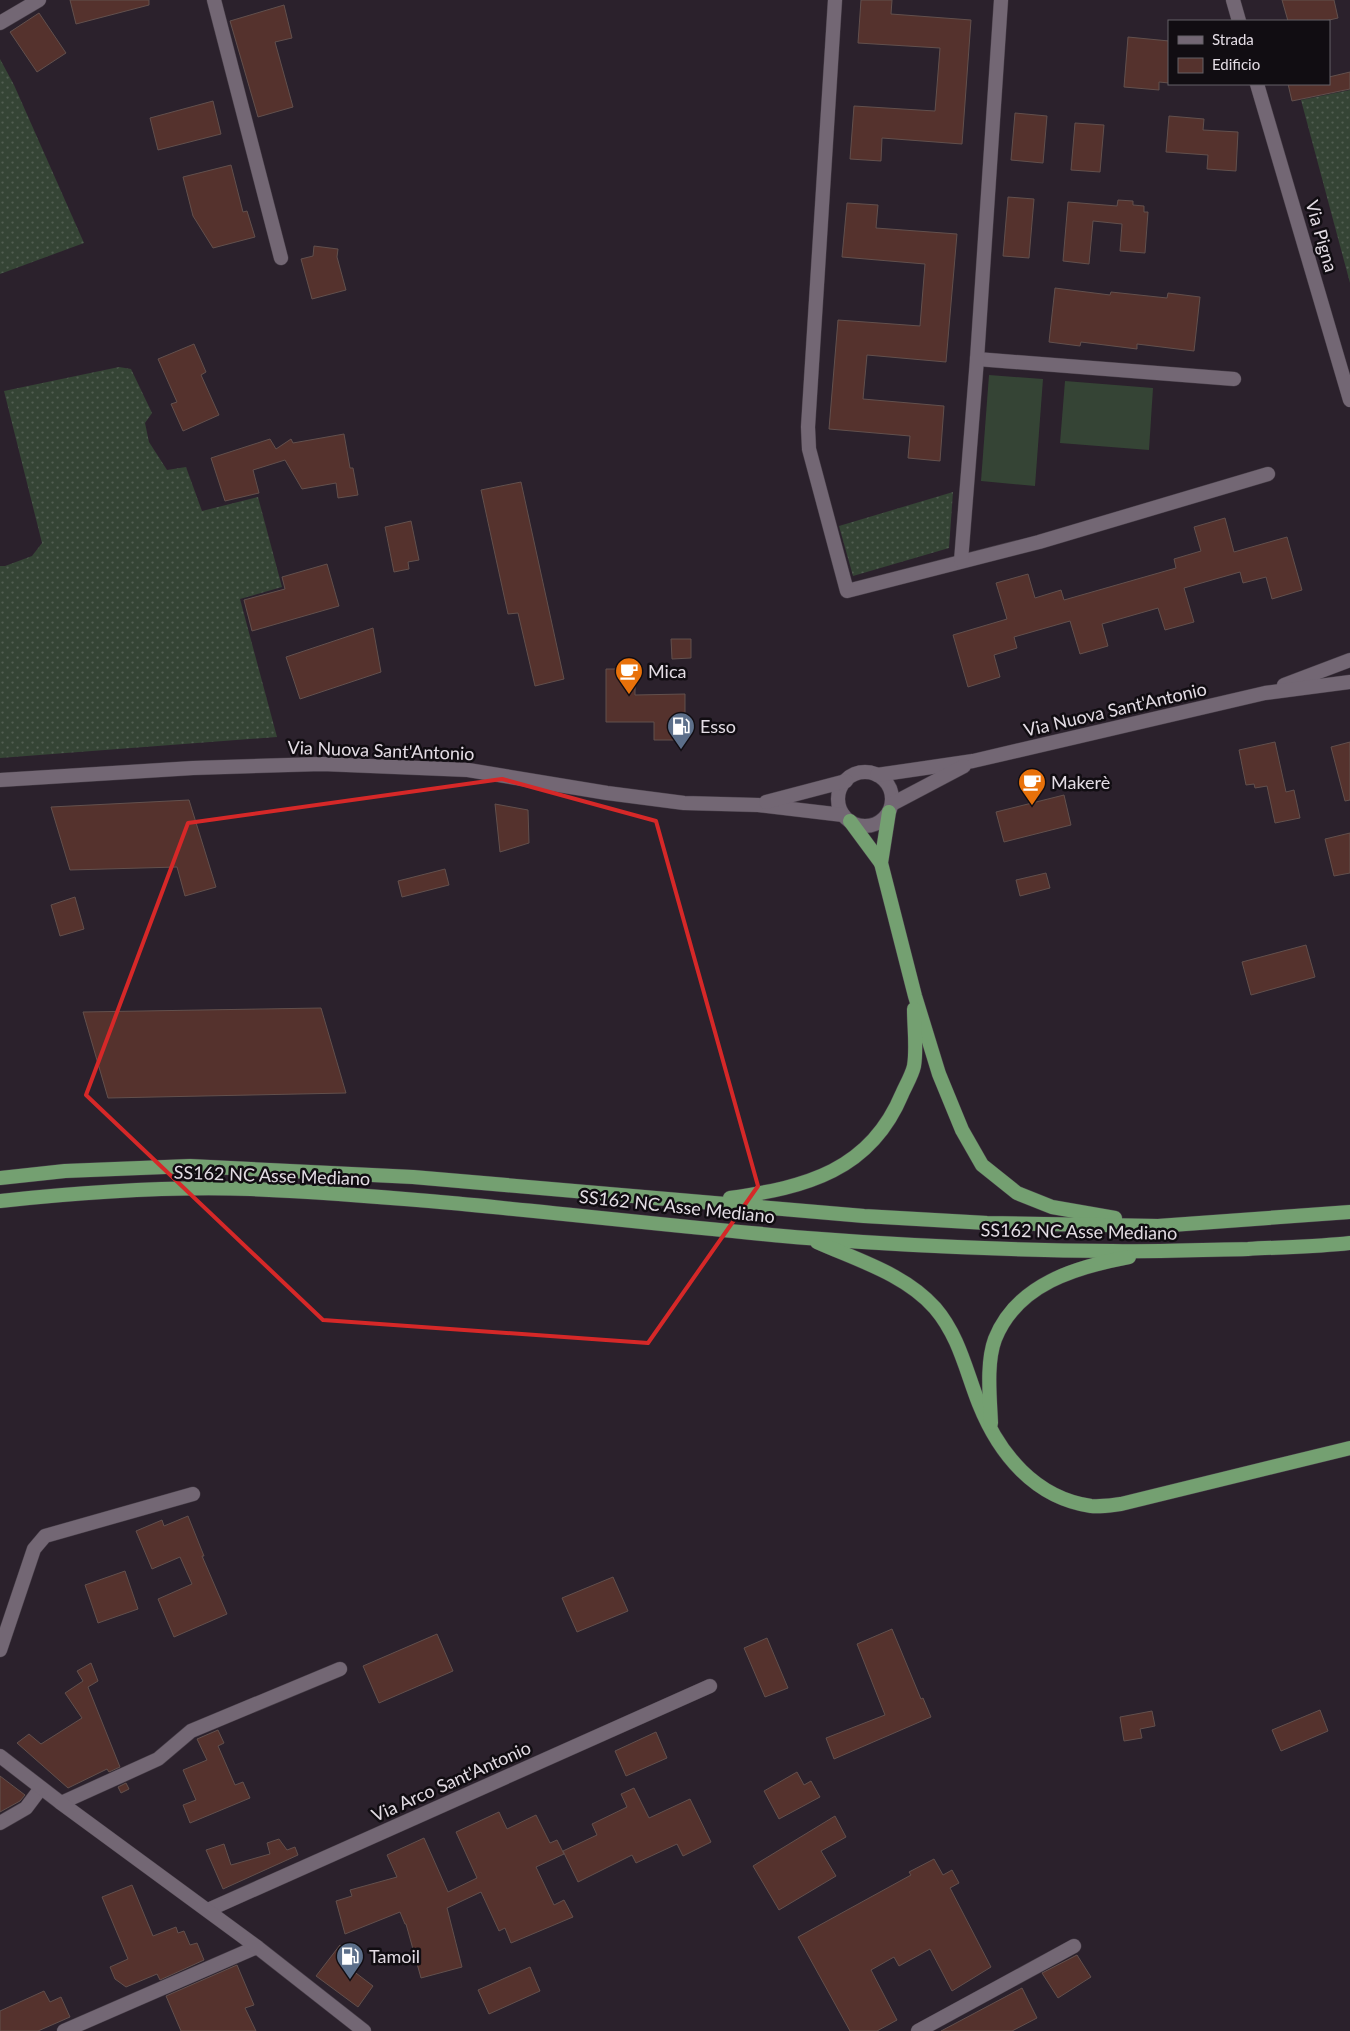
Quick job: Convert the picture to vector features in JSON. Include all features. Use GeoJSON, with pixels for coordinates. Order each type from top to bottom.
{"type":"FeatureCollection","features":[{"type":"Feature","properties":{"kind":"highway"},"geometry":{"type":"LineString","coordinates":[[880,863],[890,808]]}},
{"type":"Feature","properties":{"kind":"highway"},"geometry":{"type":"LineString","coordinates":[[846,818],[880,863],[914,996],[938,1074],[962,1130],[982,1165],[1016,1193],[1052,1207],[1158,1226]]}},
{"type":"Feature","properties":{"kind":"highway"},"geometry":{"type":"LineString","coordinates":[[707,1202],[795,1187],[832,1173],[868,1147],[896,1109],[914,1066],[914,996]]}},
{"type":"Feature","properties":{"kind":"highway","name":"SS162 NC Asse Mediano"},"geometry":{"type":"LineString","coordinates":[[0,1178],[65,1171],[190,1166],[413,1177],[864,1216],[987,1224],[1158,1226],[1350,1212]]}},
{"type":"Feature","properties":{"kind":"highway","name":"SS162 NC Asse Mediano"},"geometry":{"type":"LineString","coordinates":[[0,1200],[122,1191],[248,1189],[382,1197],[508,1208],[807,1238],[1009,1250],[1160,1252],[1322,1246],[1350,1243]]}},
{"type":"Feature","properties":{"kind":"highway"},"geometry":{"type":"LineString","coordinates":[[807,1238],[876,1268],[914,1288],[936,1309],[962,1353],[979,1405],[1010,1461],[1035,1483],[1060,1497],[1092,1506],[1121,1504],[1350,1448]]}},
{"type":"Feature","properties":{"kind":"highway"},"geometry":{"type":"LineString","coordinates":[[992,1429],[989,1379],[995,1340],[1014,1308],[1037,1288],[1056,1278],[1095,1264],[1160,1252]]}},
{"type":"Feature","properties":{"kind":"street"},"geometry":{"type":"LineString","coordinates":[[0,23],[39,0]]}},
{"type":"Feature","properties":{"kind":"street"},"geometry":{"type":"LineString","coordinates":[[214,0],[281,258]]}},
{"type":"Feature","properties":{"kind":"street"},"geometry":{"type":"LineString","coordinates":[[835,0],[808,427],[809,449],[847,591],[1038,542],[1268,474]]}},
{"type":"Feature","properties":{"kind":"street"},"geometry":{"type":"LineString","coordinates":[[961,562],[977,359],[1001,0]]}},
{"type":"Feature","properties":{"kind":"street"},"geometry":{"type":"LineString","coordinates":[[1232,0],[1239,20]]}},
{"type":"Feature","properties":{"kind":"street","name":"Via Pigna"},"geometry":{"type":"LineString","coordinates":[[1257,85],[1350,400]]}},
{"type":"Feature","properties":{"kind":"street"},"geometry":{"type":"LineString","coordinates":[[977,359],[1234,379]]}},
{"type":"Feature","properties":{"kind":"street","name":"Via Nuova Sant'Antonio"},"geometry":{"type":"LineString","coordinates":[[1265,693],[1350,660]]}},
{"type":"Feature","properties":{"kind":"street","name":"Via Nuova Sant'Antonio"},"geometry":{"type":"LineString","coordinates":[[758,805],[846,781],[860,773],[877,775],[973,761],[1265,693],[1350,682]]}},
{"type":"Feature","properties":{"kind":"street","name":"Via Nuova Sant'Antonio"},"geometry":{"type":"LineString","coordinates":[[0,780],[193,768],[322,764],[468,770],[626,796],[684,802],[758,805],[846,818],[858,825],[867,826],[876,824],[884,819],[890,808],[973,761]]}},
{"type":"Feature","properties":{"kind":"street"},"geometry":{"type":"LineString","coordinates":[[877,775],[889,787],[890,808]]}},
{"type":"Feature","properties":{"kind":"street"},"geometry":{"type":"LineString","coordinates":[[846,781],[838,797],[839,806],[846,818]]}},
{"type":"Feature","properties":{"kind":"street"},"geometry":{"type":"LineString","coordinates":[[0,1650],[34,1549],[45,1536],[192,1494]]}},
{"type":"Feature","properties":{"kind":"street"},"geometry":{"type":"LineString","coordinates":[[61,1803],[158,1759],[191,1731],[340,1669]]}},
{"type":"Feature","properties":{"kind":"street","name":"Via Arco Sant'Antonio"},"geometry":{"type":"LineString","coordinates":[[208,1910],[710,1686]]}},
{"type":"Feature","properties":{"kind":"street"},"geometry":{"type":"LineString","coordinates":[[0,1756],[257,1947],[364,2031]]}},
{"type":"Feature","properties":{"kind":"street"},"geometry":{"type":"LineString","coordinates":[[0,1823],[26,1808],[41,1788]]}},
{"type":"Feature","properties":{"kind":"street"},"geometry":{"type":"LineString","coordinates":[[918,2031],[1074,1946]]}},
{"type":"Feature","properties":{"kind":"street"},"geometry":{"type":"LineString","coordinates":[[64,2031],[257,1947]]}},
{"type":"Feature","properties":{"kind":"highlighted area"},"geometry":{"type":"Polygon","coordinates":[[[502,779],[656,821],[758,1186],[648,1343],[323,1320],[86,1095],[188,823],[502,779]]]}},
{"type":"Feature","properties":{"kind":"green space"},"geometry":{"type":"Polygon","coordinates":[[[0,59],[14,85],[84,243],[0,274],[0,59]]]}},
{"type":"Feature","properties":{"kind":"green space"},"geometry":{"type":"Polygon","coordinates":[[[1350,90],[1350,283],[1301,100],[1350,90]]]}},
{"type":"Feature","properties":{"kind":"green space"},"geometry":{"type":"Polygon","coordinates":[[[119,367],[131,369],[152,413],[145,423],[149,442],[167,470],[186,467],[202,511],[258,497],[282,587],[240,599],[277,737],[0,758],[0,566],[32,556],[42,543],[4,391],[119,367]]]}},
{"type":"Feature","properties":{"kind":"green space"},"geometry":{"type":"Polygon","coordinates":[[[989,375],[1043,379],[1035,486],[981,481],[989,375]]]}},
{"type":"Feature","properties":{"kind":"green space"},"geometry":{"type":"Polygon","coordinates":[[[1065,381],[1153,388],[1149,450],[1060,443],[1065,381]]]}},
{"type":"Feature","properties":{"kind":"green space"},"geometry":{"type":"Polygon","coordinates":[[[953,492],[949,548],[853,576],[839,526],[953,492]]]}},
{"type":"Feature","properties":{"kind":"building"},"geometry":{"type":"Polygon","coordinates":[[[70,0],[149,0],[149,5],[76,24],[70,0]]]}},
{"type":"Feature","properties":{"kind":"building"},"geometry":{"type":"Polygon","coordinates":[[[861,0],[892,0],[891,14],[971,20],[962,144],[882,138],[881,161],[850,159],[854,106],[935,111],[940,48],[858,43],[861,0]]]}},
{"type":"Feature","properties":{"kind":"building"},"geometry":{"type":"Polygon","coordinates":[[[1282,0],[1334,0],[1338,18],[1329,20],[1288,20],[1282,0]]]}},
{"type":"Feature","properties":{"kind":"building"},"geometry":{"type":"Polygon","coordinates":[[[284,5],[292,38],[275,42],[293,107],[258,117],[230,21],[284,5]]]}},
{"type":"Feature","properties":{"kind":"building"},"geometry":{"type":"Polygon","coordinates":[[[39,13],[66,53],[37,72],[10,32],[39,13]]]}},
{"type":"Feature","properties":{"kind":"building"},"geometry":{"type":"Polygon","coordinates":[[[1128,37],[1168,41],[1168,83],[1159,82],[1159,90],[1124,87],[1128,37]]]}},
{"type":"Feature","properties":{"kind":"building"},"geometry":{"type":"Polygon","coordinates":[[[1350,72],[1350,89],[1292,101],[1288,85],[1330,85],[1330,77],[1350,72]]]}},
{"type":"Feature","properties":{"kind":"building"},"geometry":{"type":"Polygon","coordinates":[[[213,101],[221,134],[158,150],[150,118],[213,101]]]}},
{"type":"Feature","properties":{"kind":"building"},"geometry":{"type":"Polygon","coordinates":[[[1015,113],[1047,116],[1043,163],[1011,160],[1015,113]]]}},
{"type":"Feature","properties":{"kind":"building"},"geometry":{"type":"Polygon","coordinates":[[[1169,116],[1204,119],[1203,130],[1238,132],[1236,171],[1207,169],[1208,155],[1166,152],[1169,116]]]}},
{"type":"Feature","properties":{"kind":"building"},"geometry":{"type":"Polygon","coordinates":[[[1075,123],[1104,125],[1100,172],[1071,170],[1075,123]]]}},
{"type":"Feature","properties":{"kind":"building"},"geometry":{"type":"Polygon","coordinates":[[[231,165],[243,212],[247,211],[255,237],[213,248],[193,216],[183,177],[231,165]]]}},
{"type":"Feature","properties":{"kind":"building"},"geometry":{"type":"Polygon","coordinates":[[[1008,197],[1034,199],[1029,258],[1003,256],[1008,197]]]}},
{"type":"Feature","properties":{"kind":"building"},"geometry":{"type":"Polygon","coordinates":[[[1118,200],[1133,201],[1133,205],[1144,206],[1144,212],[1148,212],[1145,253],[1120,251],[1122,224],[1093,221],[1089,264],[1063,261],[1068,202],[1117,206],[1118,200]]]}},
{"type":"Feature","properties":{"kind":"building"},"geometry":{"type":"Polygon","coordinates":[[[847,203],[878,205],[876,228],[957,234],[946,362],[867,355],[863,399],[944,406],[940,461],[908,458],[910,436],[829,429],[838,320],[920,326],[925,264],[842,257],[847,203]]]}},
{"type":"Feature","properties":{"kind":"building"},"geometry":{"type":"Polygon","coordinates":[[[314,246],[338,249],[337,257],[346,290],[312,299],[301,259],[313,256],[314,246]]]}},
{"type":"Feature","properties":{"kind":"building"},"geometry":{"type":"Polygon","coordinates":[[[1055,288],[1110,295],[1111,292],[1167,298],[1168,293],[1200,297],[1194,351],[1137,344],[1137,349],[1081,342],[1080,346],[1049,342],[1055,288]]]}},
{"type":"Feature","properties":{"kind":"building"},"geometry":{"type":"Polygon","coordinates":[[[194,344],[206,372],[201,375],[219,415],[183,431],[171,404],[177,402],[158,359],[194,344]]]}},
{"type":"Feature","properties":{"kind":"building"},"geometry":{"type":"Polygon","coordinates":[[[344,434],[350,468],[353,468],[358,495],[338,498],[336,483],[302,489],[285,460],[253,470],[259,493],[225,501],[211,458],[270,439],[276,449],[291,439],[293,443],[344,434]]]}},
{"type":"Feature","properties":{"kind":"building"},"geometry":{"type":"Polygon","coordinates":[[[521,482],[564,679],[535,686],[518,613],[508,614],[481,490],[521,482]]]}},
{"type":"Feature","properties":{"kind":"building"},"geometry":{"type":"Polygon","coordinates":[[[1225,518],[1234,552],[1287,537],[1302,590],[1272,599],[1266,577],[1243,583],[1240,572],[1184,588],[1194,622],[1165,630],[1158,608],[1102,624],[1108,646],[1080,654],[1070,621],[1014,637],[1017,648],[994,655],[1000,677],[968,687],[953,635],[1007,619],[996,583],[1028,574],[1035,598],[1061,590],[1064,600],[1176,568],[1174,559],[1201,551],[1194,527],[1225,518]]]}},
{"type":"Feature","properties":{"kind":"building"},"geometry":{"type":"Polygon","coordinates":[[[411,521],[419,560],[408,562],[409,569],[394,572],[385,527],[411,521]]]}},
{"type":"Feature","properties":{"kind":"building"},"geometry":{"type":"Polygon","coordinates":[[[327,564],[339,606],[252,631],[244,600],[285,589],[282,577],[327,564]]]}},
{"type":"Feature","properties":{"kind":"building"},"geometry":{"type":"Polygon","coordinates":[[[373,628],[381,672],[300,699],[286,657],[373,628]]]}},
{"type":"Feature","properties":{"kind":"building"},"geometry":{"type":"Polygon","coordinates":[[[671,639],[691,639],[691,658],[672,659],[671,639]]]}},
{"type":"Feature","properties":{"kind":"building"},"geometry":{"type":"Polygon","coordinates":[[[606,669],[635,669],[635,695],[685,694],[685,740],[654,740],[654,722],[606,722],[606,669]]]}},
{"type":"Feature","properties":{"kind":"building"},"geometry":{"type":"Polygon","coordinates":[[[1275,742],[1286,792],[1294,790],[1300,818],[1275,823],[1267,786],[1255,788],[1254,784],[1246,785],[1239,750],[1275,742]]]}},
{"type":"Feature","properties":{"kind":"building"},"geometry":{"type":"Polygon","coordinates":[[[1350,742],[1350,800],[1345,801],[1331,747],[1350,742]]]}},
{"type":"Feature","properties":{"kind":"building"},"geometry":{"type":"Polygon","coordinates":[[[1064,795],[1071,825],[1004,842],[996,812],[1064,795]]]}},
{"type":"Feature","properties":{"kind":"building"},"geometry":{"type":"Polygon","coordinates":[[[189,800],[216,887],[185,896],[177,867],[70,870],[51,807],[189,800]]]}},
{"type":"Feature","properties":{"kind":"building"},"geometry":{"type":"Polygon","coordinates":[[[495,804],[528,810],[529,843],[500,852],[495,804]]]}},
{"type":"Feature","properties":{"kind":"building"},"geometry":{"type":"Polygon","coordinates":[[[1350,833],[1350,873],[1334,876],[1325,839],[1350,833]]]}},
{"type":"Feature","properties":{"kind":"building"},"geometry":{"type":"Polygon","coordinates":[[[445,869],[449,885],[402,897],[398,881],[445,869]]]}},
{"type":"Feature","properties":{"kind":"building"},"geometry":{"type":"Polygon","coordinates":[[[1046,873],[1050,888],[1020,896],[1016,880],[1046,873]]]}},
{"type":"Feature","properties":{"kind":"building"},"geometry":{"type":"Polygon","coordinates":[[[75,897],[84,929],[60,936],[51,905],[75,897]]]}},
{"type":"Feature","properties":{"kind":"building"},"geometry":{"type":"Polygon","coordinates":[[[1306,945],[1315,977],[1251,995],[1242,962],[1306,945]]]}},
{"type":"Feature","properties":{"kind":"building"},"geometry":{"type":"Polygon","coordinates":[[[321,1008],[346,1093],[108,1098],[83,1012],[321,1008]]]}},
{"type":"Feature","properties":{"kind":"building"},"geometry":{"type":"Polygon","coordinates":[[[188,1516],[204,1556],[202,1556],[227,1614],[174,1637],[158,1599],[192,1584],[180,1557],[152,1569],[136,1531],[162,1520],[164,1526],[188,1516]]]}},
{"type":"Feature","properties":{"kind":"building"},"geometry":{"type":"Polygon","coordinates":[[[125,1571],[138,1609],[98,1623],[85,1585],[125,1571]]]}},
{"type":"Feature","properties":{"kind":"building"},"geometry":{"type":"Polygon","coordinates":[[[613,1577],[628,1611],[577,1632],[562,1598],[613,1577]]]}},
{"type":"Feature","properties":{"kind":"building"},"geometry":{"type":"Polygon","coordinates":[[[892,1629],[921,1699],[923,1698],[931,1717],[834,1759],[826,1738],[885,1715],[857,1644],[892,1629]]]}},
{"type":"Feature","properties":{"kind":"building"},"geometry":{"type":"Polygon","coordinates":[[[437,1634],[453,1671],[379,1703],[363,1666],[437,1634]]]}},
{"type":"Feature","properties":{"kind":"building"},"geometry":{"type":"Polygon","coordinates":[[[767,1638],[788,1688],[765,1697],[744,1648],[767,1638]]]}},
{"type":"Feature","properties":{"kind":"building"},"geometry":{"type":"Polygon","coordinates":[[[91,1663],[98,1681],[88,1687],[120,1767],[109,1772],[107,1769],[68,1788],[17,1743],[29,1734],[41,1744],[82,1718],[65,1693],[83,1681],[77,1671],[91,1663]]]}},
{"type":"Feature","properties":{"kind":"building"},"geometry":{"type":"Polygon","coordinates":[[[1320,1710],[1328,1731],[1281,1751],[1272,1730],[1320,1710]]]}},
{"type":"Feature","properties":{"kind":"building"},"geometry":{"type":"Polygon","coordinates":[[[1152,1711],[1155,1726],[1140,1729],[1142,1738],[1124,1741],[1120,1717],[1152,1711]]]}},
{"type":"Feature","properties":{"kind":"building"},"geometry":{"type":"Polygon","coordinates":[[[218,1730],[224,1743],[218,1746],[235,1785],[243,1782],[250,1798],[190,1823],[183,1805],[196,1800],[183,1770],[207,1760],[197,1739],[218,1730]]]}},
{"type":"Feature","properties":{"kind":"building"},"geometry":{"type":"Polygon","coordinates":[[[656,1732],[667,1758],[626,1776],[615,1751],[656,1732]]]}},
{"type":"Feature","properties":{"kind":"building"},"geometry":{"type":"Polygon","coordinates":[[[797,1772],[804,1785],[811,1781],[820,1797],[779,1819],[764,1791],[797,1772]]]}},
{"type":"Feature","properties":{"kind":"building"},"geometry":{"type":"Polygon","coordinates":[[[0,1776],[25,1795],[20,1801],[0,1812],[0,1776]]]}},
{"type":"Feature","properties":{"kind":"building"},"geometry":{"type":"Polygon","coordinates":[[[126,1783],[129,1789],[121,1793],[118,1787],[126,1783]]]}},
{"type":"Feature","properties":{"kind":"building"},"geometry":{"type":"Polygon","coordinates":[[[634,1788],[649,1818],[690,1799],[711,1842],[683,1856],[677,1844],[636,1863],[632,1855],[578,1882],[563,1851],[597,1835],[592,1824],[627,1807],[621,1794],[634,1788]]]}},
{"type":"Feature","properties":{"kind":"building"},"geometry":{"type":"Polygon","coordinates":[[[499,1812],[507,1829],[536,1815],[550,1843],[557,1840],[564,1854],[536,1867],[554,1905],[564,1900],[573,1917],[511,1943],[505,1928],[499,1931],[481,1892],[447,1908],[462,1967],[421,1978],[406,1924],[400,1912],[345,1934],[336,1901],[352,1896],[350,1890],[397,1877],[387,1855],[424,1838],[448,1892],[477,1878],[456,1832],[499,1812]]]}},
{"type":"Feature","properties":{"kind":"building"},"geometry":{"type":"Polygon","coordinates":[[[835,1816],[846,1837],[821,1851],[836,1876],[779,1910],[753,1866],[835,1816]]]}},
{"type":"Feature","properties":{"kind":"building"},"geometry":{"type":"Polygon","coordinates":[[[279,1839],[287,1850],[295,1847],[298,1855],[223,1889],[206,1850],[224,1844],[231,1865],[270,1854],[267,1843],[279,1839]]]}},
{"type":"Feature","properties":{"kind":"building"},"geometry":{"type":"Polygon","coordinates":[[[934,1859],[943,1875],[952,1870],[959,1883],[950,1888],[991,1967],[952,1991],[930,1949],[899,1966],[894,1957],[871,1970],[897,2020],[877,2031],[850,2031],[798,1937],[911,1875],[909,1872],[934,1859]]]}},
{"type":"Feature","properties":{"kind":"building"},"geometry":{"type":"Polygon","coordinates":[[[132,1885],[153,1936],[176,1927],[178,1933],[184,1931],[190,1945],[197,1943],[204,1960],[160,1980],[157,1974],[126,1987],[115,1979],[110,1967],[128,1959],[102,1897],[132,1885]]]}},
{"type":"Feature","properties":{"kind":"building"},"geometry":{"type":"Polygon","coordinates":[[[340,1945],[356,1957],[348,1967],[373,1986],[358,2007],[316,1976],[340,1945]]]}},
{"type":"Feature","properties":{"kind":"building"},"geometry":{"type":"Polygon","coordinates":[[[1077,1955],[1091,1977],[1058,1998],[1042,1973],[1077,1955]]]}},
{"type":"Feature","properties":{"kind":"building"},"geometry":{"type":"Polygon","coordinates":[[[237,1965],[254,2005],[245,2008],[256,2031],[181,2031],[166,1996],[237,1965]]]}},
{"type":"Feature","properties":{"kind":"building"},"geometry":{"type":"Polygon","coordinates":[[[530,1967],[540,1991],[489,2014],[478,1990],[530,1967]]]}},
{"type":"Feature","properties":{"kind":"building"},"geometry":{"type":"Polygon","coordinates":[[[1022,1988],[1037,2018],[1012,2031],[941,2031],[1022,1988]]]}},
{"type":"Feature","properties":{"kind":"building"},"geometry":{"type":"Polygon","coordinates":[[[44,1991],[50,2002],[61,1997],[70,2017],[38,2031],[0,2031],[0,2011],[44,1991]]]}},
{"type":"Feature","properties":{"kind":"place","name":"Mica"},"geometry":{"type":"Point","coordinates":[629,695]}},
{"type":"Feature","properties":{"kind":"place","name":"Esso"},"geometry":{"type":"Point","coordinates":[681,750]}},
{"type":"Feature","properties":{"kind":"place","name":"Makerè"},"geometry":{"type":"Point","coordinates":[1032,806]}},
{"type":"Feature","properties":{"kind":"place","name":"Tamoil"},"geometry":{"type":"Point","coordinates":[350,1980]}}]}
